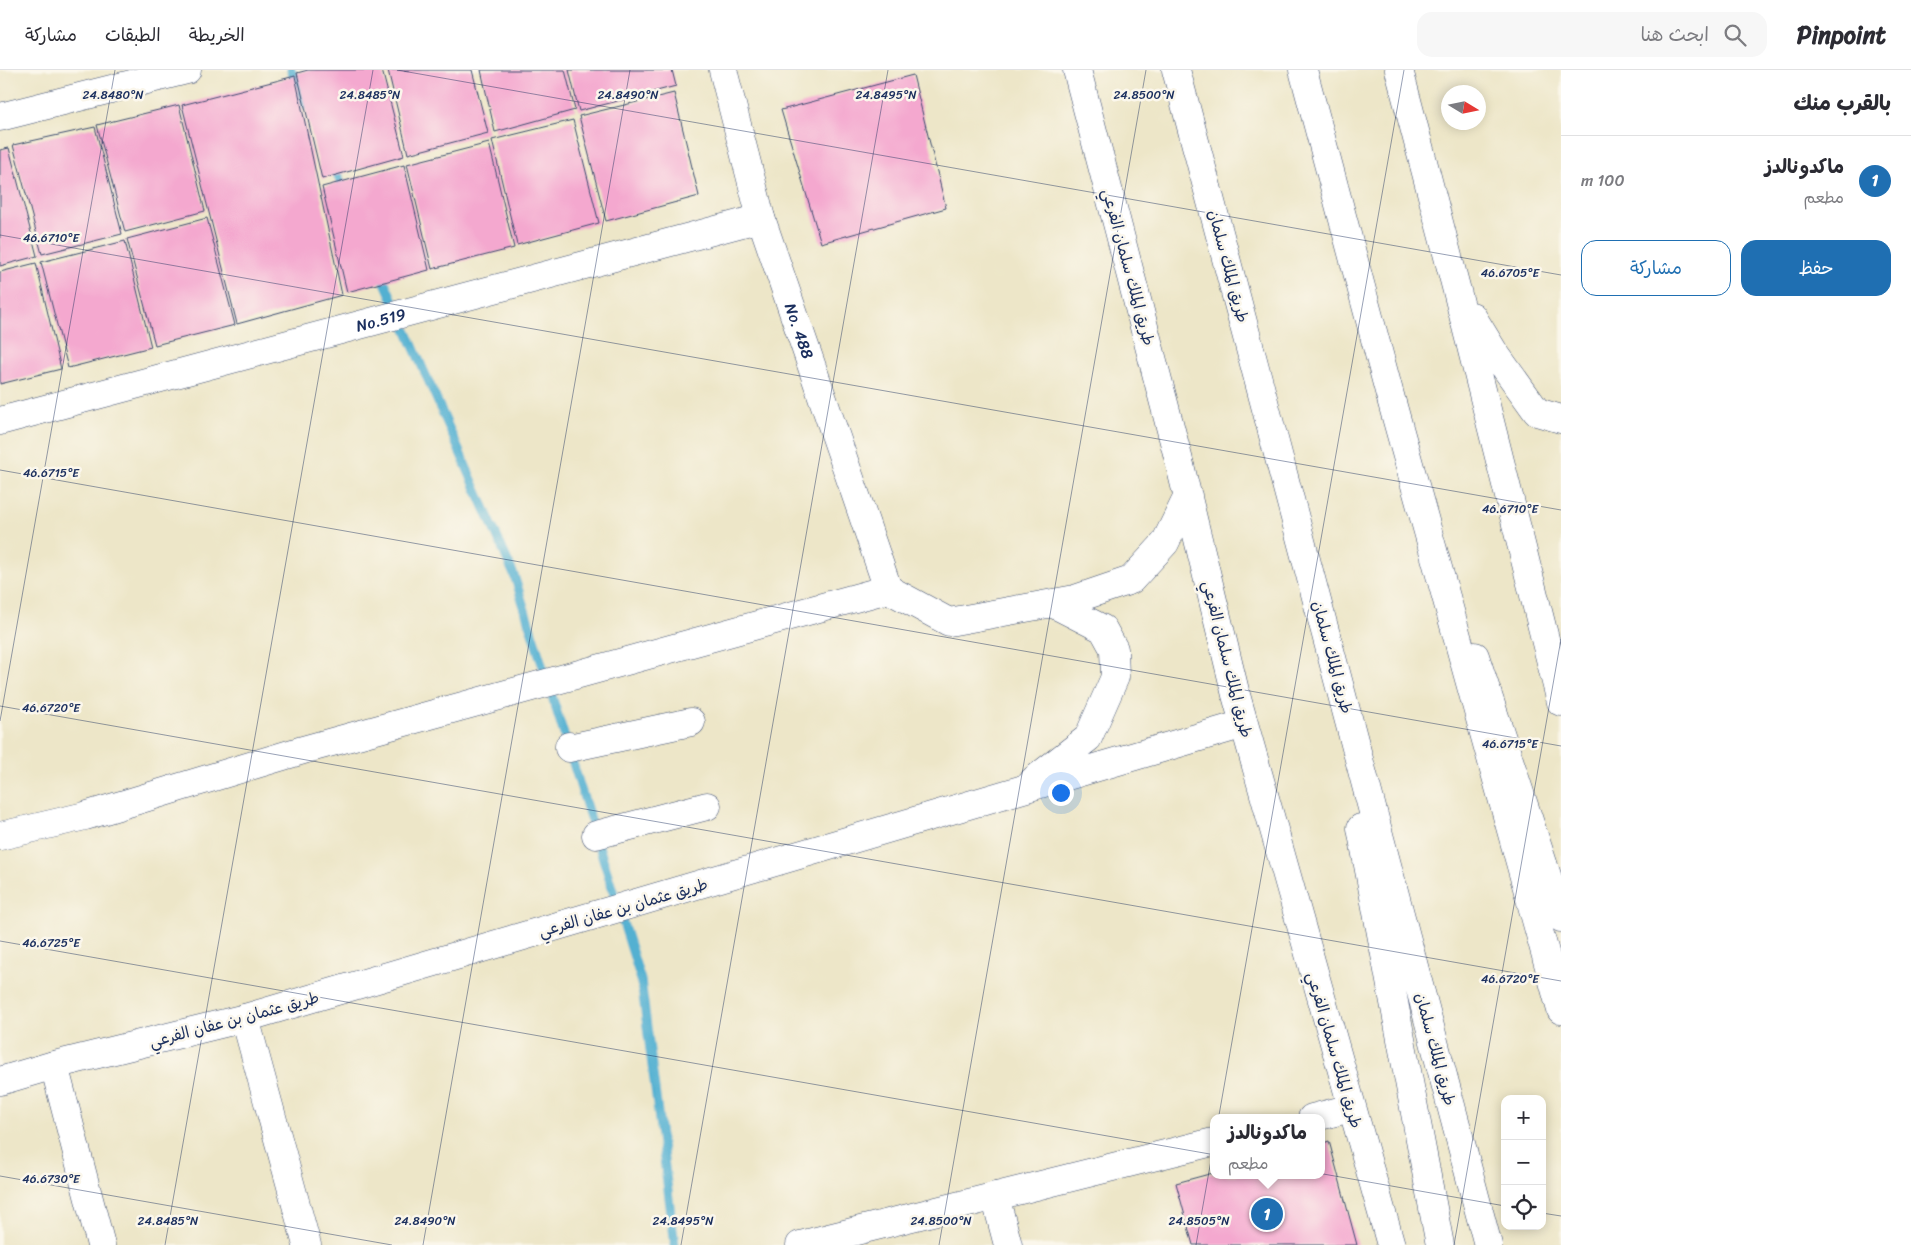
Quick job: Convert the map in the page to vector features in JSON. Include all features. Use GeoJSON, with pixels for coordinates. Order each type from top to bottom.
{"type":"FeatureCollection","features":[{"type":"Feature","properties":{"kind":"main road"},"geometry":{"type":"LineString","coordinates":[[0,118],[187,70]]}},
{"type":"Feature","properties":{"kind":"main road","name":"No. 488"},"geometry":{"type":"LineString","coordinates":[[723,70],[762,218],[888,589]]}},
{"type":"Feature","properties":{"kind":"main road","name":"طريق الملك سلمان الفرعي"},"geometry":{"type":"LineString","coordinates":[[1077,70],[1188,496],[1236,695],[1391,1245]]}},
{"type":"Feature","properties":{"kind":"main road","name":"طريق الملك سلمان"},"geometry":{"type":"LineString","coordinates":[[1176,70],[1488,1245]]}},
{"type":"Feature","properties":{"kind":"main road"},"geometry":{"type":"LineString","coordinates":[[1303,70],[1391,399],[1561,1010]]}},
{"type":"Feature","properties":{"kind":"main road"},"geometry":{"type":"LineString","coordinates":[[1398,70],[1556,658],[1561,702]]}},
{"type":"Feature","properties":{"kind":"main road","name":"No.519"},"geometry":{"type":"LineString","coordinates":[[0,421],[762,218]]}},
{"type":"Feature","properties":{"kind":"main road"},"geometry":{"type":"LineString","coordinates":[[1458,291],[1494,352],[1537,412],[1561,419]]}},
{"type":"Feature","properties":{"kind":"main road"},"geometry":{"type":"LineString","coordinates":[[1391,399],[1561,918]]}},
{"type":"Feature","properties":{"kind":"main road"},"geometry":{"type":"LineString","coordinates":[[0,836],[85,816],[303,750],[888,589],[949,622],[1075,599],[1131,580],[1165,543],[1188,496]]}},
{"type":"Feature","properties":{"kind":"main road"},"geometry":{"type":"LineString","coordinates":[[1316,595],[1440,1245]]}},
{"type":"Feature","properties":{"kind":"main road"},"geometry":{"type":"LineString","coordinates":[[1023,789],[1088,738],[1115,677],[1114,649],[1102,629],[1052,603]]}},
{"type":"Feature","properties":{"kind":"main road"},"geometry":{"type":"LineString","coordinates":[[569,746],[569,748],[691,722]]}},
{"type":"Feature","properties":{"kind":"main road","name":"طريق عثمان بن عفان الفرعي"},"geometry":{"type":"LineString","coordinates":[[0,1081],[245,1018],[1244,724]]}},
{"type":"Feature","properties":{"kind":"main road"},"geometry":{"type":"LineString","coordinates":[[596,835],[707,806]]}},
{"type":"Feature","properties":{"kind":"main road"},"geometry":{"type":"LineString","coordinates":[[245,1018],[307,1245]]}},
{"type":"Feature","properties":{"kind":"main road"},"geometry":{"type":"LineString","coordinates":[[54,1066],[101,1245]]}},
{"type":"Feature","properties":{"kind":"main road"},"geometry":{"type":"LineString","coordinates":[[1325,1115],[1351,1108]]}},
{"type":"Feature","properties":{"kind":"main road"},"geometry":{"type":"LineString","coordinates":[[800,1245],[1210,1143]]}},
{"type":"Feature","properties":{"kind":"main road"},"geometry":{"type":"LineString","coordinates":[[995,1196],[1008,1245]]}},
{"type":"Feature","properties":{"kind":"building"},"geometry":{"type":"Polygon","coordinates":[[[308,70],[382,70],[404,156],[322,179],[297,73],[308,70]]]}},
{"type":"Feature","properties":{"kind":"building"},"geometry":{"type":"Polygon","coordinates":[[[388,70],[472,70],[488,133],[408,154],[388,70]]]}},
{"type":"Feature","properties":{"kind":"building"},"geometry":{"type":"Polygon","coordinates":[[[481,70],[565,70],[575,110],[495,132],[481,70]]]}},
{"type":"Feature","properties":{"kind":"building"},"geometry":{"type":"Polygon","coordinates":[[[569,70],[672,70],[676,86],[579,111],[569,70]]]}},
{"type":"Feature","properties":{"kind":"building"},"geometry":{"type":"Polygon","coordinates":[[[913,75],[946,208],[821,243],[781,110],[913,75]]]}},
{"type":"Feature","properties":{"kind":"building"},"geometry":{"type":"Polygon","coordinates":[[[295,76],[342,295],[237,324],[182,105],[295,76]]]}},
{"type":"Feature","properties":{"kind":"building"},"geometry":{"type":"Polygon","coordinates":[[[674,93],[699,196],[606,221],[579,116],[674,93]]]}},
{"type":"Feature","properties":{"kind":"building"},"geometry":{"type":"Polygon","coordinates":[[[179,105],[205,211],[125,232],[97,125],[179,105]]]}},
{"type":"Feature","properties":{"kind":"building"},"geometry":{"type":"Polygon","coordinates":[[[573,120],[599,223],[517,245],[492,140],[573,120]]]}},
{"type":"Feature","properties":{"kind":"building"},"geometry":{"type":"Polygon","coordinates":[[[95,127],[122,234],[42,254],[13,145],[95,127]]]}},
{"type":"Feature","properties":{"kind":"building"},"geometry":{"type":"Polygon","coordinates":[[[489,143],[514,248],[432,269],[407,164],[489,143]]]}},
{"type":"Feature","properties":{"kind":"building"},"geometry":{"type":"Polygon","coordinates":[[[9,148],[37,256],[0,266],[0,150],[9,148]]]}},
{"type":"Feature","properties":{"kind":"building"},"geometry":{"type":"Polygon","coordinates":[[[404,165],[429,270],[347,292],[322,187],[404,165]]]}},
{"type":"Feature","properties":{"kind":"building"},"geometry":{"type":"Polygon","coordinates":[[[207,218],[235,325],[155,345],[127,239],[207,218]]]}},
{"type":"Feature","properties":{"kind":"building"},"geometry":{"type":"Polygon","coordinates":[[[125,241],[151,347],[68,368],[41,262],[125,241]]]}},
{"type":"Feature","properties":{"kind":"building"},"geometry":{"type":"Polygon","coordinates":[[[36,263],[61,369],[0,384],[0,272],[36,263]]]}},
{"type":"Feature","properties":{"kind":"building"},"geometry":{"type":"Polygon","coordinates":[[[1329,1141],[1357,1245],[1193,1245],[1176,1183],[1210,1174],[1210,1179],[1325,1179],[1325,1142],[1329,1141]]]}},
{"type":"Feature","properties":{"kind":"waterway"},"geometry":{"type":"LineString","coordinates":[[291,70],[307,106]]}},
{"type":"Feature","properties":{"kind":"waterway"},"geometry":{"type":"LineString","coordinates":[[333,164],[345,193]]}},
{"type":"Feature","properties":{"kind":"waterway"},"geometry":{"type":"LineString","coordinates":[[380,271],[514,575],[641,980],[675,1245]]}},
{"type":"Feature","properties":{"kind":"place","name":"ماكدونالدز"},"geometry":{"type":"Point","coordinates":[1267,1214]}}]}
